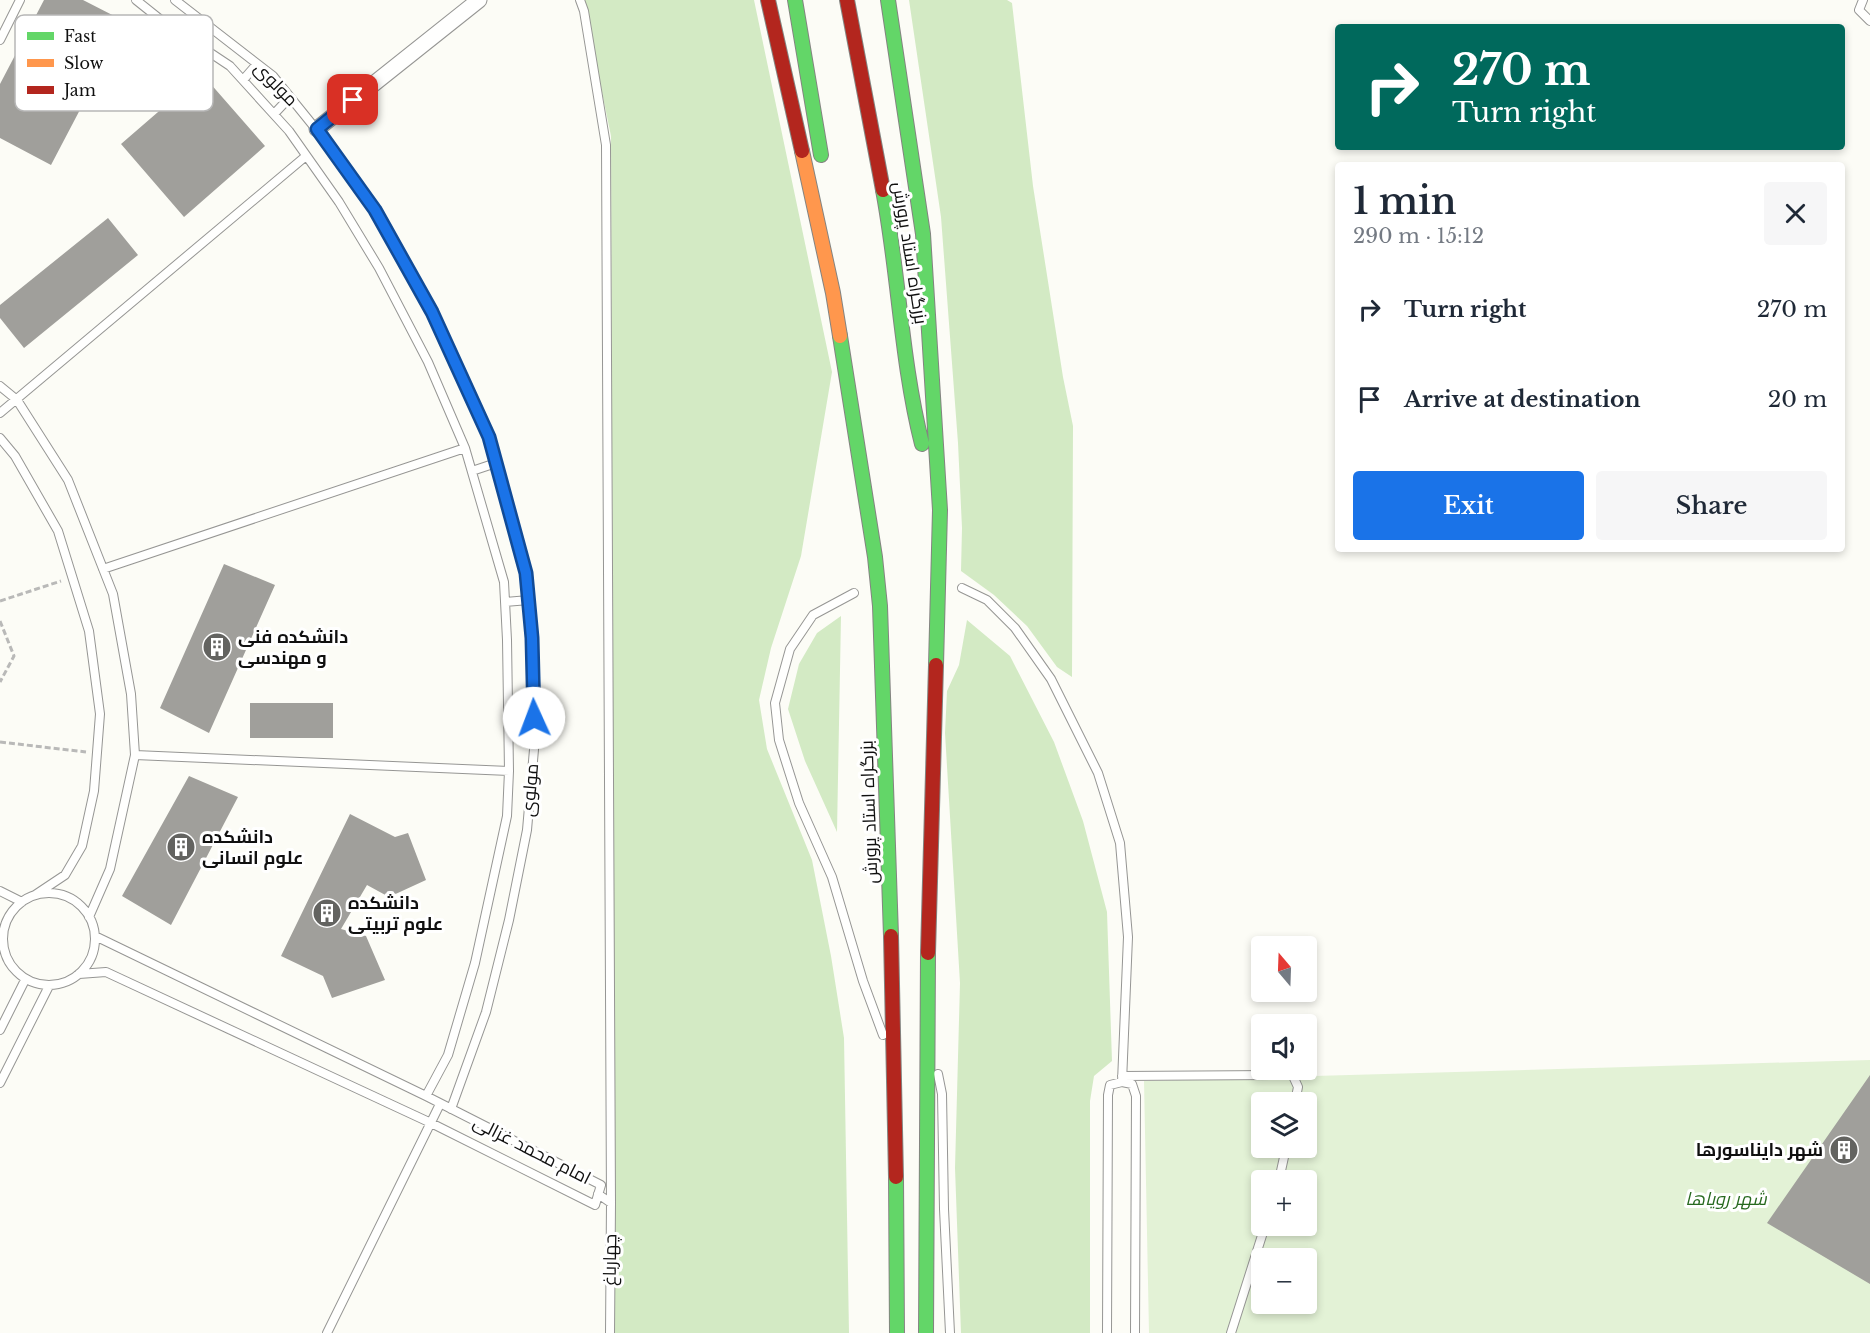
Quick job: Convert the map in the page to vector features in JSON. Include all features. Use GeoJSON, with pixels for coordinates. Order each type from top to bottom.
{"type":"FeatureCollection","features":[{"type":"Feature","properties":{"kind":"highway","name":"بزرگراه استاد پرورش"},"geometry":{"type":"LineString","coordinates":[[768,0],[833,293],[875,557],[880,606],[895,1069],[897,1333]]}},
{"type":"Feature","properties":{"kind":"highway"},"geometry":{"type":"LineString","coordinates":[[795,0],[823,165]]}},
{"type":"Feature","properties":{"kind":"highway","name":"بزرگراه استاد پرورش"},"geometry":{"type":"LineString","coordinates":[[847,0],[891,231],[914,412],[939,510]]}},
{"type":"Feature","properties":{"kind":"highway","name":"بزرگراه استاد پرورش"},"geometry":{"type":"LineString","coordinates":[[888,0],[923,234],[939,510],[926,1016],[926,1333]]}},
{"type":"Feature","properties":{"kind":"highway","name":"بزرگراه استاد پرورش"},"geometry":{"type":"LineString","coordinates":[[825,189],[833,293]]}},
{"type":"Feature","properties":{"kind":"street"},"geometry":{"type":"LineString","coordinates":[[317,129],[479,0]]}},
{"type":"Feature","properties":{"kind":"lane"},"geometry":{"type":"LineString","coordinates":[[0,39],[20,0]]}},
{"type":"Feature","properties":{"kind":"lane","name":"مولوی"},"geometry":{"type":"LineString","coordinates":[[136,0],[155,15]]}},
{"type":"Feature","properties":{"kind":"lane","name":"مولوی"},"geometry":{"type":"LineString","coordinates":[[175,0],[194,15]]}},
{"type":"Feature","properties":{"kind":"lane","name":"چهارباغ"},"geometry":{"type":"LineString","coordinates":[[580,0],[584,11],[606,145],[610,1333]]}},
{"type":"Feature","properties":{"kind":"lane"},"geometry":{"type":"LineString","coordinates":[[1863,0],[1859,10],[1870,21]]}},
{"type":"Feature","properties":{"kind":"lane","name":"مولوی"},"geometry":{"type":"LineString","coordinates":[[213,30],[273,76],[317,129],[375,210],[432,312],[489,437],[526,573],[535,738],[527,830],[509,920],[486,1012],[451,1109]]}},
{"type":"Feature","properties":{"kind":"lane","name":"مولوی"},"geometry":{"type":"LineString","coordinates":[[213,55],[230,66],[289,131],[339,202],[380,268],[428,362],[465,448],[504,582],[509,771],[507,816],[475,963],[448,1056],[426,1096]]}},
{"type":"Feature","properties":{"kind":"lane"},"geometry":{"type":"LineString","coordinates":[[243,80],[257,64]]}},
{"type":"Feature","properties":{"kind":"lane"},"geometry":{"type":"LineString","coordinates":[[274,114],[290,97]]}},
{"type":"Feature","properties":{"kind":"lane"},"geometry":{"type":"LineString","coordinates":[[0,413],[306,156]]}},
{"type":"Feature","properties":{"kind":"lane"},"geometry":{"type":"LineString","coordinates":[[0,386],[17,399],[68,480],[113,594],[131,694],[135,755],[110,869],[89,917]]}},
{"type":"Feature","properties":{"kind":"lane"},"geometry":{"type":"LineString","coordinates":[[0,438],[15,456],[58,531],[89,631],[100,714],[94,791],[82,846],[65,875],[22,902],[2,922],[3,956],[10,966],[26,980],[49,986],[70,980],[80,974],[94,952],[95,936],[89,917],[78,902],[64,895],[50,893],[35,895]]}},
{"type":"Feature","properties":{"kind":"lane"},"geometry":{"type":"LineString","coordinates":[[103,569],[465,448]]}},
{"type":"Feature","properties":{"kind":"lane"},"geometry":{"type":"LineString","coordinates":[[472,471],[496,463]]}},
{"type":"Feature","properties":{"kind":"lane"},"geometry":{"type":"LineString","coordinates":[[962,588],[987,600],[1015,628],[1051,679],[1098,773],[1120,843],[1128,937],[1122,1079]]}},
{"type":"Feature","properties":{"kind":"lane"},"geometry":{"type":"LineString","coordinates":[[854,593],[813,615],[790,649],[776,703],[780,740],[799,803],[832,877],[862,981],[895,1069]]}},
{"type":"Feature","properties":{"kind":"lane"},"geometry":{"type":"LineString","coordinates":[[505,602],[529,600]]}},
{"type":"Feature","properties":{"kind":"lane"},"geometry":{"type":"LineString","coordinates":[[135,755],[509,771]]}},
{"type":"Feature","properties":{"kind":"lane"},"geometry":{"type":"LineString","coordinates":[[0,891],[22,902]]}},
{"type":"Feature","properties":{"kind":"lane","name":"امام محمد غزالی"},"geometry":{"type":"LineString","coordinates":[[80,974],[106,972],[431,1123],[595,1205],[601,1185],[426,1096],[95,936]]}},
{"type":"Feature","properties":{"kind":"lane"},"geometry":{"type":"LineString","coordinates":[[0,1030],[26,980]]}},
{"type":"Feature","properties":{"kind":"lane"},"geometry":{"type":"LineString","coordinates":[[0,1083],[49,986]]}},
{"type":"Feature","properties":{"kind":"lane"},"geometry":{"type":"LineString","coordinates":[[926,1016],[942,1094],[944,1209],[950,1333]]}},
{"type":"Feature","properties":{"kind":"lane"},"geometry":{"type":"LineString","coordinates":[[1107,1333],[1108,1095],[1110,1085],[1122,1079],[1289,1075],[1293,1076],[1298,1087],[1297,1092]]}},
{"type":"Feature","properties":{"kind":"lane"},"geometry":{"type":"LineString","coordinates":[[1122,1079],[1132,1084],[1136,1096],[1135,1333]]}},
{"type":"Feature","properties":{"kind":"lane"},"geometry":{"type":"LineString","coordinates":[[327,1333],[440,1104]]}},
{"type":"Feature","properties":{"kind":"lane"},"geometry":{"type":"LineString","coordinates":[[598,1194],[611,1203]]}},
{"type":"Feature","properties":{"kind":"lane"},"geometry":{"type":"LineString","coordinates":[[1231,1333],[1262,1236]]}},
{"type":"Feature","properties":{"kind":"path"},"geometry":{"type":"LineString","coordinates":[[0,601],[72,577]]}},
{"type":"Feature","properties":{"kind":"path"},"geometry":{"type":"LineString","coordinates":[[0,621],[14,656],[0,682]]}},
{"type":"Feature","properties":{"kind":"path"},"geometry":{"type":"LineString","coordinates":[[0,742],[97,753]]}},
{"type":"Feature","properties":{"kind":"green space"},"geometry":{"type":"Polygon","coordinates":[[[583,0],[754,0],[832,372],[801,556],[771,648],[759,700],[767,749],[812,860],[844,1038],[849,1333],[615,1333],[611,136],[583,0]]]}},
{"type":"Feature","properties":{"kind":"green space"},"geometry":{"type":"Polygon","coordinates":[[[909,0],[1007,0],[1012,3],[1033,186],[1063,377],[1073,426],[1072,677],[1057,667],[1027,626],[994,595],[961,571],[962,528],[958,443],[941,217],[909,0]]]}},
{"type":"Feature","properties":{"kind":"green space"},"geometry":{"type":"Polygon","coordinates":[[[841,616],[837,832],[805,761],[788,709],[799,664],[817,633],[841,616]]]}},
{"type":"Feature","properties":{"kind":"green space"},"geometry":{"type":"Polygon","coordinates":[[[967,620],[1010,656],[1054,742],[1083,821],[1107,912],[1112,1061],[1094,1076],[1090,1101],[1090,1333],[961,1333],[955,1168],[960,983],[945,733],[947,691],[959,665],[967,620]]]}},
{"type":"Feature","properties":{"kind":"green space","name":"شهر رویاها"},"geometry":{"type":"Polygon","coordinates":[[[1870,1060],[1870,1333],[1149,1333],[1144,1081],[1251,1078],[1251,1080],[1317,1080],[1317,1076],[1870,1060]]]}},
{"type":"Feature","properties":{"kind":"building"},"geometry":{"type":"Polygon","coordinates":[[[44,0],[83,0],[112,15],[36,15],[44,0]]]}},
{"type":"Feature","properties":{"kind":"building"},"geometry":{"type":"Polygon","coordinates":[[[15,55],[15,111],[79,111],[51,165],[0,138],[0,84],[15,55]]]}},
{"type":"Feature","properties":{"kind":"building"},"geometry":{"type":"Polygon","coordinates":[[[213,87],[265,146],[184,217],[121,144],[159,111],[213,111],[213,87]]]}},
{"type":"Feature","properties":{"kind":"building"},"geometry":{"type":"Polygon","coordinates":[[[108,218],[138,255],[24,348],[0,318],[0,305],[108,218]]]}},
{"type":"Feature","properties":{"kind":"building","name":"دانشکده فنی و مهندسی"},"geometry":{"type":"Polygon","coordinates":[[[224,564],[275,585],[209,733],[160,708],[224,564]]]}},
{"type":"Feature","properties":{"kind":"building"},"geometry":{"type":"Polygon","coordinates":[[[250,703],[333,703],[333,738],[250,738],[250,703]]]}},
{"type":"Feature","properties":{"kind":"building","name":"دانشکده علوم انسانی"},"geometry":{"type":"Polygon","coordinates":[[[189,776],[238,797],[171,925],[122,896],[189,776]]]}},
{"type":"Feature","properties":{"kind":"building","name":"دانشکده علوم تربیتی"},"geometry":{"type":"Polygon","coordinates":[[[350,814],[395,837],[408,833],[426,880],[389,897],[367,885],[341,929],[366,936],[385,980],[332,998],[323,976],[281,956],[350,814]]]}},
{"type":"Feature","properties":{"kind":"building","name":"شهر دایناسورها"},"geometry":{"type":"Polygon","coordinates":[[[1870,1075],[1870,1284],[1767,1223],[1870,1075]]]}},
{"type":"Feature","properties":{"kind":"traffic: fast"},"geometry":{"type":"LineString","coordinates":[[795,0],[821,155]]}},
{"type":"Feature","properties":{"kind":"traffic: fast"},"geometry":{"type":"LineString","coordinates":[[888,0],[923,234],[940,510],[936,665]]}},
{"type":"Feature","properties":{"kind":"traffic: fast"},"geometry":{"type":"LineString","coordinates":[[883,190],[909,381],[922,444]]}},
{"type":"Feature","properties":{"kind":"traffic: fast"},"geometry":{"type":"LineString","coordinates":[[840,336],[875,557],[880,606],[891,936]]}},
{"type":"Feature","properties":{"kind":"traffic: fast"},"geometry":{"type":"LineString","coordinates":[[926,1333],[928,953]]}},
{"type":"Feature","properties":{"kind":"traffic: fast"},"geometry":{"type":"LineString","coordinates":[[896,1177],[897,1333]]}},
{"type":"Feature","properties":{"kind":"traffic: slow"},"geometry":{"type":"LineString","coordinates":[[802,151],[840,336]]}},
{"type":"Feature","properties":{"kind":"traffic: jam"},"geometry":{"type":"LineString","coordinates":[[768,0],[802,151]]}},
{"type":"Feature","properties":{"kind":"traffic: jam"},"geometry":{"type":"LineString","coordinates":[[847,0],[883,190]]}},
{"type":"Feature","properties":{"kind":"traffic: jam"},"geometry":{"type":"LineString","coordinates":[[928,953],[936,665]]}},
{"type":"Feature","properties":{"kind":"traffic: jam"},"geometry":{"type":"LineString","coordinates":[[891,936],[896,1177]]}},
{"type":"Feature","properties":{"kind":"place","name":"دانشکده فنی و مهندسی"},"geometry":{"type":"Point","coordinates":[217,647]}},
{"type":"Feature","properties":{"kind":"place","name":"دانشکده علوم انسانی"},"geometry":{"type":"Point","coordinates":[181,847]}},
{"type":"Feature","properties":{"kind":"place","name":"دانشکده علوم تربیتی"},"geometry":{"type":"Point","coordinates":[327,913]}},
{"type":"Feature","properties":{"kind":"place","name":"شهر دایناسورها"},"geometry":{"type":"Point","coordinates":[1844,1150]}},
{"type":"Feature","properties":{"kind":"route"},"geometry":{"type":"LineString","coordinates":[[353,100],[317,129],[375,210],[432,312],[489,437],[526,573],[532,638],[534,718]]}}]}
